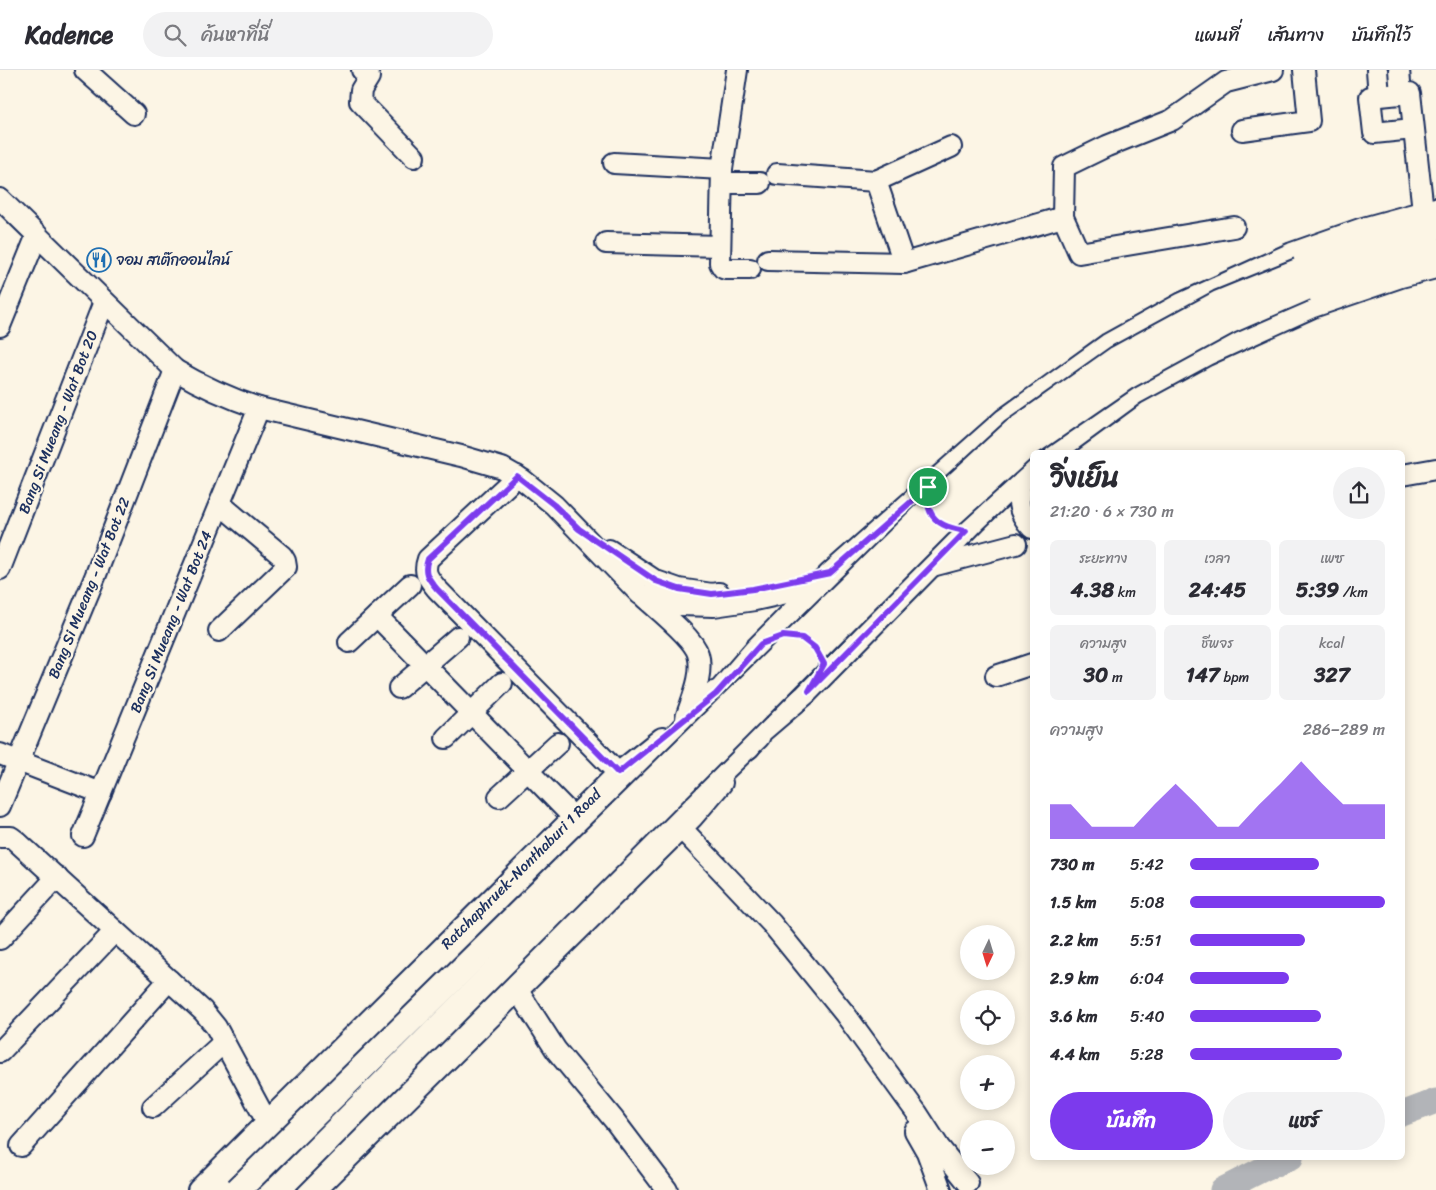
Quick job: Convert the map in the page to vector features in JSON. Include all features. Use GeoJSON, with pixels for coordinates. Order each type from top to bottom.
{"type":"FeatureCollection","features":[{"type":"Feature","properties":{"kind":"main road","name":"Ratchaphruek-Nonthaburi 1 Road"},"geometry":{"type":"LineString","coordinates":[[277,1190],[939,525],[1026,446],[1126,377],[1302,280],[1432,215]]}},
{"type":"Feature","properties":{"kind":"main road","name":"Ratchaphruek-Nonthaburi 1 Road"},"geometry":{"type":"LineString","coordinates":[[238,1190],[927,512],[1014,432],[1117,359],[1220,304],[1302,280],[1436,250]]}},
{"type":"Feature","properties":{"kind":"main road"},"geometry":{"type":"LineString","coordinates":[[217,1190],[546,864],[660,755],[716,694]]}},
{"type":"Feature","properties":{"kind":"main road"},"geometry":{"type":"LineString","coordinates":[[295,1190],[585,901],[757,736]]}},
{"type":"Feature","properties":{"kind":"street"},"geometry":{"type":"LineString","coordinates":[[84,70],[134,114]]}},
{"type":"Feature","properties":{"kind":"street"},"geometry":{"type":"LineString","coordinates":[[362,70],[370,77],[361,90],[360,102],[414,157]]}},
{"type":"Feature","properties":{"kind":"street"},"geometry":{"type":"LineString","coordinates":[[737,70],[722,176],[720,263],[722,268],[750,269]]}},
{"type":"Feature","properties":{"kind":"street"},"geometry":{"type":"LineString","coordinates":[[1234,227],[1079,253],[1063,217],[1064,167],[1106,146],[1172,120],[1226,82],[1273,70]]}},
{"type":"Feature","properties":{"kind":"street"},"geometry":{"type":"LineString","coordinates":[[1242,130],[1309,121],[1304,70]]}},
{"type":"Feature","properties":{"kind":"street"},"geometry":{"type":"LineString","coordinates":[[1377,70],[1379,96]]}},
{"type":"Feature","properties":{"kind":"street"},"geometry":{"type":"LineString","coordinates":[[1399,70],[1401,94]]}},
{"type":"Feature","properties":{"kind":"street"},"geometry":{"type":"LineString","coordinates":[[1413,129],[1374,133],[1370,97],[1410,93],[1413,129],[1432,215]]}},
{"type":"Feature","properties":{"kind":"street"},"geometry":{"type":"LineString","coordinates":[[614,163],[722,176],[876,181],[951,147]]}},
{"type":"Feature","properties":{"kind":"street"},"geometry":{"type":"LineString","coordinates":[[876,181],[904,263]]}},
{"type":"Feature","properties":{"kind":"street"},"geometry":{"type":"LineString","coordinates":[[0,199],[175,370],[202,386],[259,408],[461,456],[502,468],[517,476],[554,505],[640,594],[692,642],[698,654],[699,672],[686,718]]}},
{"type":"Feature","properties":{"kind":"street","name":"Ratchaphruek-Nonthaburi 1 Road"},"geometry":{"type":"LineString","coordinates":[[198,1190],[573,816],[618,773],[716,694],[765,639],[1004,419],[1108,344],[1182,303],[1292,253],[1363,228],[1432,215]]}},
{"type":"Feature","properties":{"kind":"street"},"geometry":{"type":"LineString","coordinates":[[768,260],[904,263],[1063,217]]}},
{"type":"Feature","properties":{"kind":"street"},"geometry":{"type":"LineString","coordinates":[[0,326],[37,234]]}},
{"type":"Feature","properties":{"kind":"street"},"geometry":{"type":"LineString","coordinates":[[606,243],[720,246]]}},
{"type":"Feature","properties":{"kind":"street"},"geometry":{"type":"LineString","coordinates":[[1059,450],[1135,394],[1206,355],[1313,307],[1401,277],[1436,268]]}},
{"type":"Feature","properties":{"kind":"street","name":"Bang Si Mueang - Wat Bot 20"},"geometry":{"type":"LineString","coordinates":[[0,569],[104,302]]}},
{"type":"Feature","properties":{"kind":"street","name":"Bang Si Mueang - Wat Bot 22"},"geometry":{"type":"LineString","coordinates":[[0,806],[9,758],[95,577],[175,370]]}},
{"type":"Feature","properties":{"kind":"street","name":"Bang Si Mueang - Wat Bot 24"},"geometry":{"type":"LineString","coordinates":[[84,836],[259,408]]}},
{"type":"Feature","properties":{"kind":"street"},"geometry":{"type":"LineString","coordinates":[[1405,474],[1436,469]]}},
{"type":"Feature","properties":{"kind":"street"},"geometry":{"type":"LineString","coordinates":[[1028,473],[1019,492],[1019,509],[1030,526]]}},
{"type":"Feature","properties":{"kind":"street"},"geometry":{"type":"LineString","coordinates":[[316,1190],[692,818],[733,770],[757,736],[809,691],[966,531],[1028,473]]}},
{"type":"Feature","properties":{"kind":"street"},"geometry":{"type":"LineString","coordinates":[[517,476],[428,559],[425,567],[427,576],[437,589],[618,773]]}},
{"type":"Feature","properties":{"kind":"street"},"geometry":{"type":"LineString","coordinates":[[928,487],[928,505],[934,518],[948,528],[966,531]]}},
{"type":"Feature","properties":{"kind":"street"},"geometry":{"type":"LineString","coordinates":[[219,631],[286,567],[286,562],[282,556],[220,504]]}},
{"type":"Feature","properties":{"kind":"street"},"geometry":{"type":"LineString","coordinates":[[579,529],[656,581],[679,589],[712,594],[830,581],[932,566],[1024,543]]}},
{"type":"Feature","properties":{"kind":"street"},"geometry":{"type":"LineString","coordinates":[[640,594],[679,605],[714,606],[755,600],[946,552],[1024,543]]}},
{"type":"Feature","properties":{"kind":"street"},"geometry":{"type":"LineString","coordinates":[[809,691],[836,640],[846,611],[830,581]]}},
{"type":"Feature","properties":{"kind":"street"},"geometry":{"type":"LineString","coordinates":[[349,642],[410,585]]}},
{"type":"Feature","properties":{"kind":"street"},"geometry":{"type":"LineString","coordinates":[[755,600],[766,612],[765,639],[783,636],[802,638],[815,648],[824,664]]}},
{"type":"Feature","properties":{"kind":"street"},"geometry":{"type":"LineString","coordinates":[[377,616],[573,816]]}},
{"type":"Feature","properties":{"kind":"street"},"geometry":{"type":"LineString","coordinates":[[399,688],[458,637]]}},
{"type":"Feature","properties":{"kind":"street"},"geometry":{"type":"LineString","coordinates":[[996,676],[1030,665]]}},
{"type":"Feature","properties":{"kind":"street"},"geometry":{"type":"LineString","coordinates":[[446,738],[502,684]]}},
{"type":"Feature","properties":{"kind":"street"},"geometry":{"type":"LineString","coordinates":[[499,797],[558,743]]}},
{"type":"Feature","properties":{"kind":"street"},"geometry":{"type":"LineString","coordinates":[[9,758],[101,793]]}},
{"type":"Feature","properties":{"kind":"street"},"geometry":{"type":"LineString","coordinates":[[677,833],[772,924],[845,1014],[917,1113],[939,1147],[968,1183]]}},
{"type":"Feature","properties":{"kind":"street"},"geometry":{"type":"LineString","coordinates":[[677,833],[800,974],[844,1032],[914,1130],[926,1152],[941,1190]]}},
{"type":"Feature","properties":{"kind":"street"},"geometry":{"type":"LineString","coordinates":[[0,837],[11,837],[16,840],[203,1011],[216,1027],[267,1122]]}},
{"type":"Feature","properties":{"kind":"street"},"geometry":{"type":"LineString","coordinates":[[0,939],[56,877]]}},
{"type":"Feature","properties":{"kind":"street"},"geometry":{"type":"LineString","coordinates":[[0,1052],[115,931]]}},
{"type":"Feature","properties":{"kind":"street"},"geometry":{"type":"LineString","coordinates":[[21,1146],[168,980]]}},
{"type":"Feature","properties":{"kind":"street"},"geometry":{"type":"LineString","coordinates":[[518,991],[556,1050],[614,1120],[667,1190]]}},
{"type":"Feature","properties":{"kind":"street"},"geometry":{"type":"LineString","coordinates":[[153,1107],[224,1042]]}},
{"type":"Feature","properties":{"kind":"waterway"},"geometry":{"type":"LineString","coordinates":[[1405,1113],[1436,1101]]}},
{"type":"Feature","properties":{"kind":"waterway"},"geometry":{"type":"LineString","coordinates":[[1222,1190],[1265,1168],[1286,1160]]}},
{"type":"Feature","properties":{"kind":"place","name":"จอม สเต๊กออนไลน์"},"geometry":{"type":"Point","coordinates":[99,260]}},
{"type":"Feature","properties":{"kind":"route"},"geometry":{"type":"LineString","coordinates":[[517,476],[554,505],[579,529],[656,581],[679,589],[712,594],[753,589],[830,573],[928,487],[928,505],[934,518],[948,528],[966,531],[809,691],[824,664],[815,648],[802,638],[783,636],[761,644],[716,694],[618,773],[437,589],[427,576],[425,567],[428,559],[517,476]]}}]}
